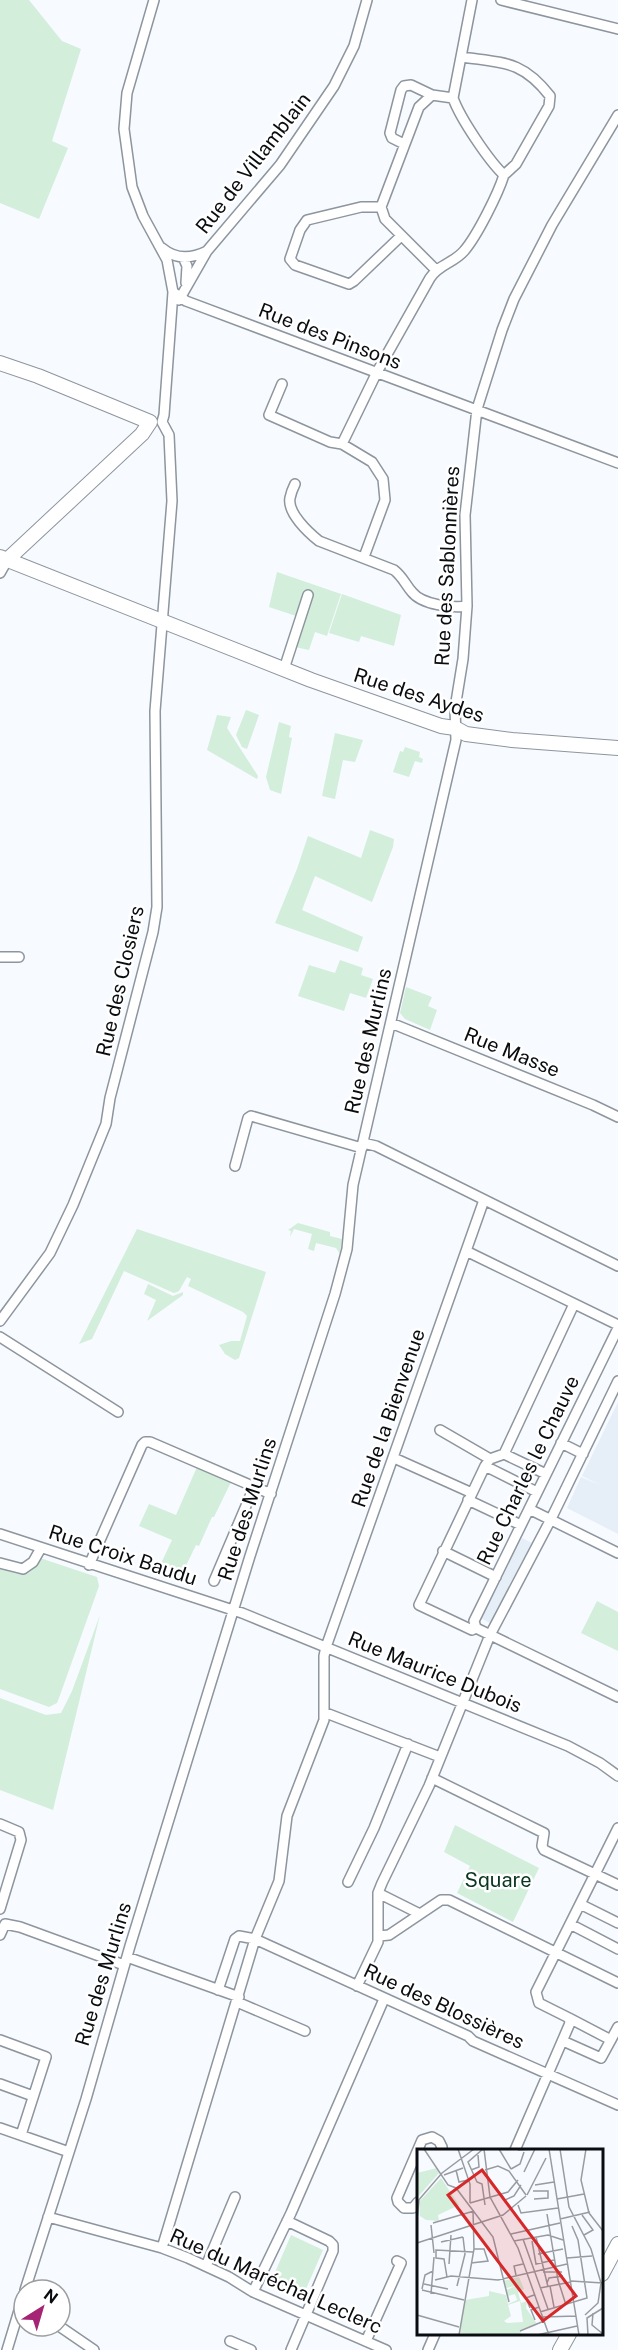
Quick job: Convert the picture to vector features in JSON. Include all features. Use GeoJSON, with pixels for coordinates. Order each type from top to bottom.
{"type":"FeatureCollection","features":[{"type":"Feature","properties":{"kind":"street"},"geometry":{"type":"LineString","coordinates":[[154,0],[127,93],[124,129],[132,187],[143,216],[167,260],[177,294]]}},
{"type":"Feature","properties":{"kind":"street","name":"Rue de Villamblain"},"geometry":{"type":"LineString","coordinates":[[156,422],[164,415],[173,312],[177,294],[186,285],[207,251],[280,165],[324,103],[347,64],[367,0]]}},
{"type":"Feature","properties":{"kind":"street"},"geometry":{"type":"LineString","coordinates":[[472,0],[453,98],[485,150],[504,175]]}},
{"type":"Feature","properties":{"kind":"street"},"geometry":{"type":"LineString","coordinates":[[501,0],[618,29]]}},
{"type":"Feature","properties":{"kind":"street"},"geometry":{"type":"LineString","coordinates":[[342,444],[377,372],[436,270],[465,250],[500,189],[504,175],[516,164],[549,106],[550,96],[529,74],[517,66],[505,62],[462,57]]}},
{"type":"Feature","properties":{"kind":"street"},"geometry":{"type":"LineString","coordinates":[[404,144],[392,138],[390,133],[404,86],[411,85],[432,95],[453,98]]}},
{"type":"Feature","properties":{"kind":"street"},"geometry":{"type":"LineString","coordinates":[[432,95],[419,106],[381,207],[383,216],[436,270]]}},
{"type":"Feature","properties":{"kind":"street","name":"Rue des Sablonnières"},"geometry":{"type":"LineString","coordinates":[[455,728],[455,708],[463,659],[467,606],[465,515],[477,409],[514,299],[552,225],[618,115]]}},
{"type":"Feature","properties":{"kind":"street"},"geometry":{"type":"LineString","coordinates":[[381,207],[361,207],[307,220],[300,230],[290,259],[295,265],[349,284],[401,236]]}},
{"type":"Feature","properties":{"kind":"street"},"geometry":{"type":"LineString","coordinates":[[156,243],[170,254],[183,257],[195,257],[207,251]]}},
{"type":"Feature","properties":{"kind":"street"},"geometry":{"type":"LineString","coordinates":[[183,257],[188,273],[186,285]]}},
{"type":"Feature","properties":{"kind":"street","name":"Rue des Pinsons"},"geometry":{"type":"LineString","coordinates":[[177,294],[186,301],[618,463]]}},
{"type":"Feature","properties":{"kind":"street"},"geometry":{"type":"LineString","coordinates":[[0,363],[156,422],[4,558],[0,573]]}},
{"type":"Feature","properties":{"kind":"street"},"geometry":{"type":"LineString","coordinates":[[282,384],[269,416],[330,442],[342,444],[372,462],[382,479],[385,500],[364,557]]}},
{"type":"Feature","properties":{"kind":"street","name":"Rue des Closiers"},"geometry":{"type":"LineString","coordinates":[[0,1321],[50,1252],[73,1206],[106,1124],[110,1098],[149,951],[157,907],[155,711],[172,501],[169,435],[156,422]]}},
{"type":"Feature","properties":{"kind":"street"},"geometry":{"type":"LineString","coordinates":[[295,484],[290,507],[319,541],[364,557],[402,576],[412,592],[425,601],[467,606]]}},
{"type":"Feature","properties":{"kind":"street","name":"Rue des Aydes"},"geometry":{"type":"LineString","coordinates":[[4,558],[284,669],[441,726],[455,728],[466,734],[618,748]]}},
{"type":"Feature","properties":{"kind":"street"},"geometry":{"type":"LineString","coordinates":[[284,669],[308,595]]}},
{"type":"Feature","properties":{"kind":"street","name":"Rue des Murlins"},"geometry":{"type":"LineString","coordinates":[[29,2278],[125,1961],[345,1261],[353,1185],[456,741],[455,728]]}},
{"type":"Feature","properties":{"kind":"street"},"geometry":{"type":"LineString","coordinates":[[0,957],[19,957]]}},
{"type":"Feature","properties":{"kind":"street","name":"Rue Masse"},"geometry":{"type":"LineString","coordinates":[[391,1023],[618,1117]]}},
{"type":"Feature","properties":{"kind":"street"},"geometry":{"type":"LineString","coordinates":[[235,1166],[248,1118],[251,1116],[363,1145],[376,1146],[618,1266]]}},
{"type":"Feature","properties":{"kind":"street","name":"Rue de la Bienvenue"},"geometry":{"type":"LineString","coordinates":[[326,1713],[324,1656],[326,1647],[484,1200]]}},
{"type":"Feature","properties":{"kind":"street"},"geometry":{"type":"LineString","coordinates":[[466,1251],[618,1326]]}},
{"type":"Feature","properties":{"kind":"street"},"geometry":{"type":"LineString","coordinates":[[574,1304],[504,1454],[488,1462],[443,1551],[419,1605],[472,1630],[476,1628],[618,1697]]}},
{"type":"Feature","properties":{"kind":"street","name":"Rue Charles le Chauve"},"geometry":{"type":"LineString","coordinates":[[476,1628],[474,1621],[618,1326]]}},
{"type":"Feature","properties":{"kind":"street"},"geometry":{"type":"LineString","coordinates":[[0,1337],[118,1412]]}},
{"type":"Feature","properties":{"kind":"street","name":"Rue Charles le Chauve"},"geometry":{"type":"LineString","coordinates":[[378,1893],[432,1778],[490,1635],[551,1520],[618,1381]]}},
{"type":"Feature","properties":{"kind":"street"},"geometry":{"type":"LineString","coordinates":[[440,1430],[537,1492]]}},
{"type":"Feature","properties":{"kind":"street"},"geometry":{"type":"LineString","coordinates":[[89,1565],[142,1444],[145,1442],[150,1442],[271,1494]]}},
{"type":"Feature","properties":{"kind":"street"},"geometry":{"type":"LineString","coordinates":[[561,1443],[583,1454]]}},
{"type":"Feature","properties":{"kind":"street"},"geometry":{"type":"LineString","coordinates":[[504,1454],[546,1474]]}},
{"type":"Feature","properties":{"kind":"street"},"geometry":{"type":"LineString","coordinates":[[394,1458],[470,1496],[521,1526]]}},
{"type":"Feature","properties":{"kind":"street"},"geometry":{"type":"LineString","coordinates":[[214,1581],[254,1487]]}},
{"type":"Feature","properties":{"kind":"street"},"geometry":{"type":"LineString","coordinates":[[529,1509],[618,1553]]}},
{"type":"Feature","properties":{"kind":"street","name":"Rue Croix Baudu"},"geometry":{"type":"LineString","coordinates":[[0,1534],[234,1611]]}},
{"type":"Feature","properties":{"kind":"street"},"geometry":{"type":"LineString","coordinates":[[0,1563],[22,1569],[33,1562],[41,1548]]}},
{"type":"Feature","properties":{"kind":"street"},"geometry":{"type":"LineString","coordinates":[[443,1551],[496,1577]]}},
{"type":"Feature","properties":{"kind":"street","name":"Rue Maurice Dubois"},"geometry":{"type":"LineString","coordinates":[[234,1611],[464,1702],[568,1746],[600,1763],[618,1776]]}},
{"type":"Feature","properties":{"kind":"street"},"geometry":{"type":"LineString","coordinates":[[162,2248],[255,1939],[279,1881],[287,1816],[326,1713],[440,1757]]}},
{"type":"Feature","properties":{"kind":"street"},"geometry":{"type":"LineString","coordinates":[[348,1882],[374,1828],[408,1744]]}},
{"type":"Feature","properties":{"kind":"street"},"geometry":{"type":"LineString","coordinates":[[432,1778],[544,1833],[542,1846],[544,1850],[618,1885]]}},
{"type":"Feature","properties":{"kind":"street"},"geometry":{"type":"LineString","coordinates":[[0,1824],[19,1832],[21,1840],[0,1909],[2,1921],[0,1935]]}},
{"type":"Feature","properties":{"kind":"street"},"geometry":{"type":"LineString","coordinates":[[612,2040],[539,2003],[536,1992],[618,1828]]}},
{"type":"Feature","properties":{"kind":"street"},"geometry":{"type":"LineString","coordinates":[[357,1986],[377,1945],[379,1936],[378,1893],[420,1914]]}},
{"type":"Feature","properties":{"kind":"street"},"geometry":{"type":"LineString","coordinates":[[379,1936],[388,1935],[441,1900],[449,1900],[618,1983]]}},
{"type":"Feature","properties":{"kind":"street"},"geometry":{"type":"LineString","coordinates":[[580,1904],[618,1923]]}},
{"type":"Feature","properties":{"kind":"street"},"geometry":{"type":"LineString","coordinates":[[2,1921],[218,1990],[305,2031]]}},
{"type":"Feature","properties":{"kind":"street"},"geometry":{"type":"LineString","coordinates":[[570,1924],[618,1949]]}},
{"type":"Feature","properties":{"kind":"street"},"geometry":{"type":"LineString","coordinates":[[218,1990],[235,1939],[239,1935],[255,1939]]}},
{"type":"Feature","properties":{"kind":"street","name":"Rue des Blossières"},"geometry":{"type":"LineString","coordinates":[[255,1939],[618,2105]]}},
{"type":"Feature","properties":{"kind":"street"},"geometry":{"type":"LineString","coordinates":[[253,2292],[384,1999]]}},
{"type":"Feature","properties":{"kind":"street"},"geometry":{"type":"LineString","coordinates":[[515,2149],[569,2027],[568,2018]]}},
{"type":"Feature","properties":{"kind":"street"},"geometry":{"type":"LineString","coordinates":[[563,2041],[601,2058],[618,2027]]}},
{"type":"Feature","properties":{"kind":"street"},"geometry":{"type":"LineString","coordinates":[[0,2040],[46,2057],[21,2135]]}},
{"type":"Feature","properties":{"kind":"street"},"geometry":{"type":"LineString","coordinates":[[0,2084],[33,2096]]}},
{"type":"Feature","properties":{"kind":"street"},"geometry":{"type":"LineString","coordinates":[[0,2128],[69,2152]]}},
{"type":"Feature","properties":{"kind":"street"},"geometry":{"type":"LineString","coordinates":[[418,2149],[426,2137],[432,2137],[439,2140],[442,2149]]}},
{"type":"Feature","properties":{"kind":"street"},"geometry":{"type":"LineString","coordinates":[[417,2151],[398,2195],[398,2202],[404,2208],[409,2209],[417,2203]]}},
{"type":"Feature","properties":{"kind":"street"},"geometry":{"type":"LineString","coordinates":[[409,2170],[417,2174]]}},
{"type":"Feature","properties":{"kind":"street"},"geometry":{"type":"LineString","coordinates":[[206,2266],[236,2197]]}},
{"type":"Feature","properties":{"kind":"street","name":"Rue du Maréchal Leclerc"},"geometry":{"type":"LineString","coordinates":[[48,2217],[162,2248],[206,2266],[253,2292],[386,2350]]}},
{"type":"Feature","properties":{"kind":"street"},"geometry":{"type":"LineString","coordinates":[[286,2221],[333,2245],[333,2251],[291,2350]]}},
{"type":"Feature","properties":{"kind":"street"},"geometry":{"type":"LineString","coordinates":[[603,2272],[618,2244]]}},
{"type":"Feature","properties":{"kind":"street"},"geometry":{"type":"LineString","coordinates":[[366,2342],[400,2263],[397,2261]]}},
{"type":"Feature","properties":{"kind":"street"},"geometry":{"type":"LineString","coordinates":[[72,2335],[94,2350]]}},
{"type":"Feature","properties":{"kind":"street"},"geometry":{"type":"LineString","coordinates":[[428,2350],[435,2335]]}},
{"type":"Feature","properties":{"kind":"street"},"geometry":{"type":"LineString","coordinates":[[560,2350],[568,2335]]}},
{"type":"Feature","properties":{"kind":"street"},"geometry":{"type":"LineString","coordinates":[[230,2341],[251,2350]]}},
{"type":"Feature","properties":{"kind":"shaded area"},"geometry":{"type":"Polygon","coordinates":[[[618,1402],[618,1534],[567,1508],[581,1477],[600,1485],[582,1476],[618,1402]]]}},
{"type":"Feature","properties":{"kind":"shaded area"},"geometry":{"type":"Polygon","coordinates":[[[522,1538],[532,1543],[491,1624],[481,1618],[522,1538]]]}},
{"type":"Feature","properties":{"kind":"green space"},"geometry":{"type":"Polygon","coordinates":[[[0,0],[29,0],[62,41],[81,49],[52,141],[68,148],[39,219],[0,203],[0,0]]]}},
{"type":"Feature","properties":{"kind":"green space"},"geometry":{"type":"Polygon","coordinates":[[[277,572],[341,594],[327,636],[315,632],[309,650],[295,647],[291,637],[296,616],[269,607],[277,572]]]}},
{"type":"Feature","properties":{"kind":"green space"},"geometry":{"type":"Polygon","coordinates":[[[342,594],[401,615],[394,646],[361,636],[359,642],[329,633],[342,594]]]}},
{"type":"Feature","properties":{"kind":"green space"},"geometry":{"type":"Polygon","coordinates":[[[246,710],[259,715],[247,749],[242,747],[236,735],[246,710]]]}},
{"type":"Feature","properties":{"kind":"green space"},"geometry":{"type":"Polygon","coordinates":[[[217,715],[231,717],[227,728],[258,776],[257,779],[207,750],[217,715]]]}},
{"type":"Feature","properties":{"kind":"green space"},"geometry":{"type":"Polygon","coordinates":[[[279,722],[291,726],[289,737],[292,738],[281,794],[270,790],[266,777],[279,722]]]}},
{"type":"Feature","properties":{"kind":"green space"},"geometry":{"type":"Polygon","coordinates":[[[335,733],[363,740],[355,762],[343,760],[335,799],[322,796],[335,733]]]}},
{"type":"Feature","properties":{"kind":"green space"},"geometry":{"type":"Polygon","coordinates":[[[405,747],[420,752],[419,757],[423,759],[422,763],[415,761],[409,777],[393,772],[400,751],[403,752],[405,747]]]}},
{"type":"Feature","properties":{"kind":"green space"},"geometry":{"type":"Polygon","coordinates":[[[370,830],[394,839],[372,902],[315,876],[302,910],[363,937],[358,952],[275,923],[308,836],[361,858],[370,830]]]}},
{"type":"Feature","properties":{"kind":"green space"},"geometry":{"type":"Polygon","coordinates":[[[340,960],[363,968],[361,975],[373,979],[366,998],[350,993],[344,1011],[298,996],[309,965],[335,973],[340,960]]]}},
{"type":"Feature","properties":{"kind":"green space"},"geometry":{"type":"Polygon","coordinates":[[[406,987],[432,997],[428,1006],[437,1010],[430,1030],[405,1019],[400,1013],[406,987]]]}},
{"type":"Feature","properties":{"kind":"green space"},"geometry":{"type":"Polygon","coordinates":[[[298,1223],[330,1232],[330,1236],[342,1239],[340,1254],[336,1248],[316,1243],[314,1251],[308,1249],[312,1234],[294,1229],[290,1237],[291,1231],[288,1230],[298,1223]]]}},
{"type":"Feature","properties":{"kind":"green space"},"geometry":{"type":"Polygon","coordinates":[[[137,1229],[266,1272],[239,1358],[235,1360],[225,1354],[219,1345],[240,1341],[247,1316],[243,1312],[188,1286],[191,1279],[187,1277],[179,1291],[174,1293],[124,1271],[92,1339],[79,1344],[137,1229]]]}},
{"type":"Feature","properties":{"kind":"green space"},"geometry":{"type":"Polygon","coordinates":[[[148,1284],[173,1296],[183,1292],[183,1295],[147,1321],[156,1300],[144,1294],[148,1284]]]}},
{"type":"Feature","properties":{"kind":"green space"},"geometry":{"type":"Polygon","coordinates":[[[197,1467],[231,1482],[199,1546],[196,1545],[182,1574],[178,1577],[157,1572],[172,1540],[139,1526],[149,1504],[176,1515],[197,1467]]]}},
{"type":"Feature","properties":{"kind":"green space"},"geometry":{"type":"Polygon","coordinates":[[[40,1558],[97,1577],[99,1586],[57,1703],[49,1707],[0,1689],[0,1568],[18,1574],[28,1573],[40,1558]]]}},
{"type":"Feature","properties":{"kind":"green space"},"geometry":{"type":"Polygon","coordinates":[[[597,1601],[618,1612],[618,1651],[581,1633],[597,1601]]]}},
{"type":"Feature","properties":{"kind":"green space"},"geometry":{"type":"Polygon","coordinates":[[[100,1615],[53,1810],[0,1790],[0,1698],[46,1715],[61,1713],[72,1691],[100,1615]]]}},
{"type":"Feature","properties":{"kind":"green space","name":"Square"},"geometry":{"type":"Polygon","coordinates":[[[455,1825],[539,1868],[513,1922],[457,1893],[470,1866],[444,1852],[455,1825]]]}},
{"type":"Feature","properties":{"kind":"green space"},"geometry":{"type":"Polygon","coordinates":[[[291,2235],[323,2250],[302,2298],[270,2284],[291,2235]]]}}]}
